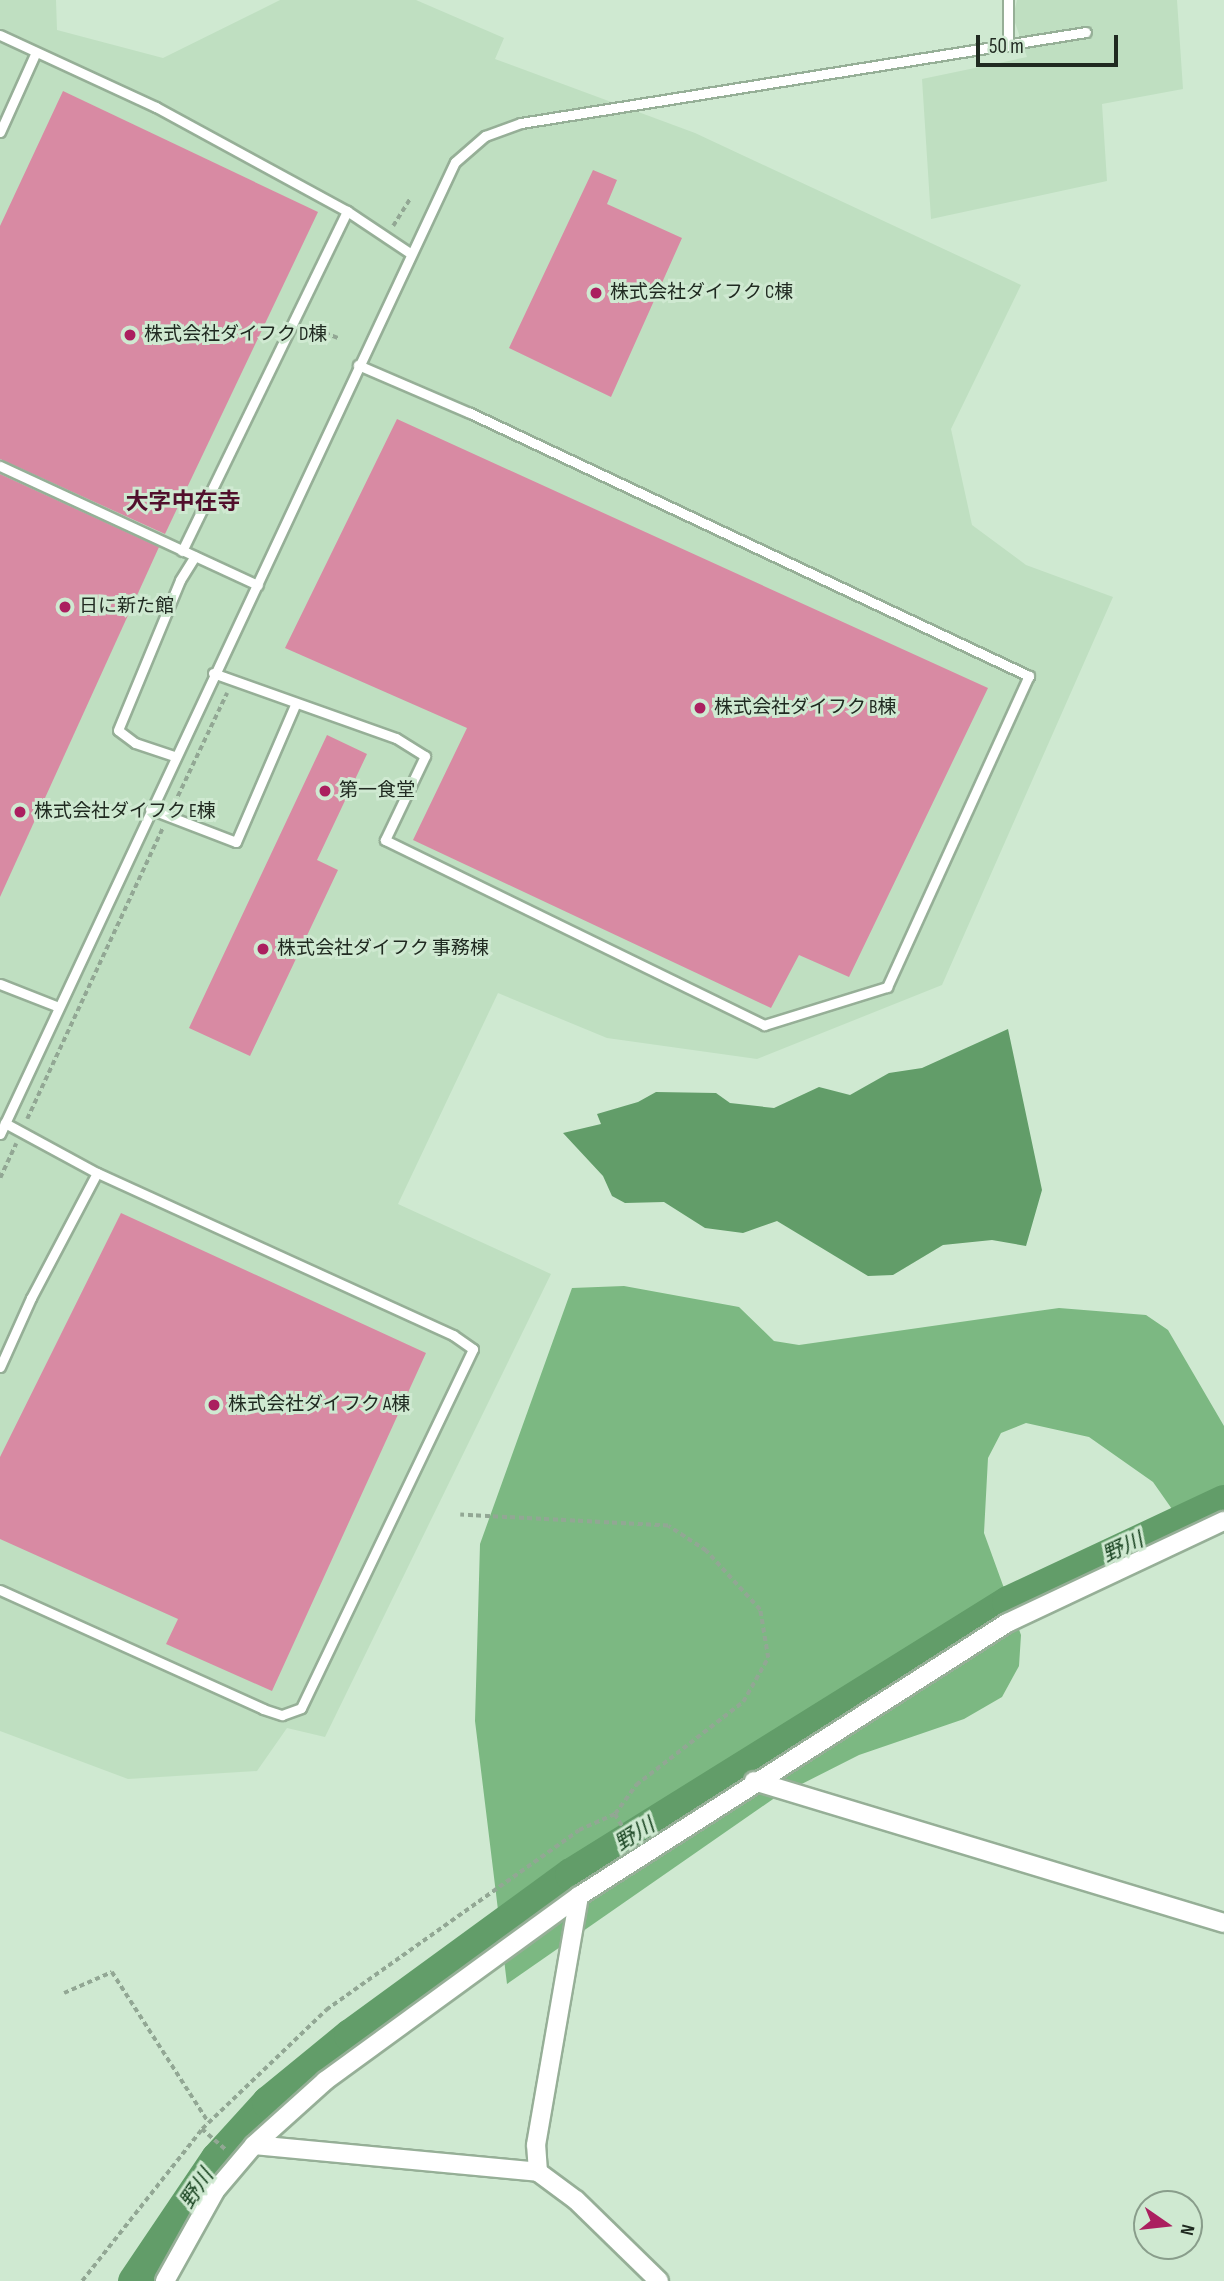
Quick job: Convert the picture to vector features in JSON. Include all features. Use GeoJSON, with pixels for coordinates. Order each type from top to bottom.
{"type":"FeatureCollection","features":[{"type":"Feature","properties":{"kind":"street"},"geometry":{"type":"LineString","coordinates":[[165,2281],[215,2191],[254,2146],[325,2081],[579,1896],[754,1781],[1007,1623],[1224,1521]]}},
{"type":"Feature","properties":{"kind":"street"},"geometry":{"type":"LineString","coordinates":[[754,1781],[1224,1923]]}},
{"type":"Feature","properties":{"kind":"street"},"geometry":{"type":"LineString","coordinates":[[538,2172],[536,2144],[579,1896]]}},
{"type":"Feature","properties":{"kind":"street"},"geometry":{"type":"LineString","coordinates":[[254,2146],[538,2172],[576,2200],[659,2281]]}},
{"type":"Feature","properties":{"kind":"lane"},"geometry":{"type":"LineString","coordinates":[[1007,46],[1008,0]]}},
{"type":"Feature","properties":{"kind":"lane"},"geometry":{"type":"LineString","coordinates":[[0,1134],[56,1006],[213,673],[258,585],[454,162],[485,136],[521,123],[1086,32]]}},
{"type":"Feature","properties":{"kind":"lane"},"geometry":{"type":"LineString","coordinates":[[0,35],[35,54],[156,107],[347,211],[410,253]]}},
{"type":"Feature","properties":{"kind":"lane"},"geometry":{"type":"LineString","coordinates":[[0,131],[35,54]]}},
{"type":"Feature","properties":{"kind":"lane"},"geometry":{"type":"LineString","coordinates":[[182,551],[347,211]]}},
{"type":"Feature","properties":{"kind":"lane"},"geometry":{"type":"LineString","coordinates":[[213,673],[396,738],[425,756],[385,840],[764,1025],[887,987],[1029,676],[470,413],[358,365]]}},
{"type":"Feature","properties":{"kind":"lane"},"geometry":{"type":"LineString","coordinates":[[0,466],[258,585]]}},
{"type":"Feature","properties":{"kind":"lane"},"geometry":{"type":"LineString","coordinates":[[174,756],[135,743],[118,730],[180,580],[194,556]]}},
{"type":"Feature","properties":{"kind":"lane"},"geometry":{"type":"LineString","coordinates":[[150,809],[236,842],[296,703]]}},
{"type":"Feature","properties":{"kind":"lane"},"geometry":{"type":"LineString","coordinates":[[0,984],[56,1006]]}},
{"type":"Feature","properties":{"kind":"lane"},"geometry":{"type":"LineString","coordinates":[[0,1590],[263,1709],[282,1715],[301,1708],[473,1349],[453,1335],[97,1173],[5,1123]]}},
{"type":"Feature","properties":{"kind":"lane"},"geometry":{"type":"LineString","coordinates":[[0,1367],[97,1173]]}},
{"type":"Feature","properties":{"kind":"path"},"geometry":{"type":"LineString","coordinates":[[393,226],[410,199]]}},
{"type":"Feature","properties":{"kind":"path"},"geometry":{"type":"LineString","coordinates":[[317,330],[340,339]]}},
{"type":"Feature","properties":{"kind":"path"},"geometry":{"type":"LineString","coordinates":[[173,806],[227,693]]}},
{"type":"Feature","properties":{"kind":"path"},"geometry":{"type":"LineString","coordinates":[[25,1124],[163,826]]}},
{"type":"Feature","properties":{"kind":"path"},"geometry":{"type":"LineString","coordinates":[[0,1178],[16,1144]]}},
{"type":"Feature","properties":{"kind":"path"},"geometry":{"type":"LineString","coordinates":[[82,2281],[202,2129],[326,2010],[579,1830],[615,1814],[636,1785],[743,1702],[768,1658],[760,1610],[706,1551],[668,1526],[460,1515]]}},
{"type":"Feature","properties":{"kind":"path"},"geometry":{"type":"LineString","coordinates":[[615,1814],[640,1856]]}},
{"type":"Feature","properties":{"kind":"path"},"geometry":{"type":"LineString","coordinates":[[64,1993],[112,1972],[209,2123]]}},
{"type":"Feature","properties":{"kind":"path"},"geometry":{"type":"LineString","coordinates":[[202,2129],[240,2162]]}},
{"type":"Feature","properties":{"kind":"shaded area"},"geometry":{"type":"Polygon","coordinates":[[[0,0],[56,0],[57,30],[163,58],[280,0],[416,0],[504,38],[495,59],[695,133],[1021,285],[951,429],[972,525],[1026,565],[1113,597],[942,985],[757,1059],[607,1038],[498,993],[398,1204],[551,1274],[325,1737],[287,1728],[257,1771],[128,1779],[0,1731],[0,0]]]}},
{"type":"Feature","properties":{"kind":"shaded area"},"geometry":{"type":"Polygon","coordinates":[[[1017,0],[1177,0],[1183,89],[1102,104],[1107,181],[931,219],[922,79],[1027,57],[1013,17],[1017,0]]]}},
{"type":"Feature","properties":{"kind":"shaded area"},"geometry":{"type":"Polygon","coordinates":[[[1008,1029],[1042,1190],[1026,1246],[992,1240],[943,1245],[893,1275],[868,1276],[777,1221],[743,1233],[705,1228],[664,1202],[625,1203],[612,1196],[603,1176],[563,1133],[601,1124],[597,1114],[638,1102],[656,1092],[716,1093],[730,1103],[774,1108],[819,1087],[850,1095],[889,1073],[922,1068],[1008,1029]]]}},
{"type":"Feature","properties":{"kind":"shaded area"},"geometry":{"type":"Polygon","coordinates":[[[624,1286],[739,1307],[774,1341],[799,1345],[1059,1308],[1146,1315],[1168,1330],[1224,1426],[1224,1533],[1215,1537],[1186,1529],[1153,1482],[1089,1437],[1026,1423],[1001,1433],[988,1458],[984,1533],[1021,1635],[1019,1666],[1002,1697],[964,1719],[859,1755],[776,1797],[507,1984],[475,1721],[480,1544],[572,1288],[624,1286]]]}},
{"type":"Feature","properties":{"kind":"building","name":"株式会社ダイフク D棟"},"geometry":{"type":"Polygon","coordinates":[[[63,91],[318,212],[165,534],[0,459],[0,226],[63,91]]]}},
{"type":"Feature","properties":{"kind":"building","name":"株式会社ダイフク C棟"},"geometry":{"type":"Polygon","coordinates":[[[593,170],[617,180],[607,204],[682,238],[611,397],[509,348],[593,170]]]}},
{"type":"Feature","properties":{"kind":"building","name":"株式会社ダイフク B棟"},"geometry":{"type":"Polygon","coordinates":[[[397,419],[988,688],[849,977],[799,955],[771,1008],[413,840],[467,728],[285,648],[397,419]]]}},
{"type":"Feature","properties":{"kind":"building","name":"日に新た館"},"geometry":{"type":"Polygon","coordinates":[[[0,474],[159,547],[0,897],[0,474]]]}},
{"type":"Feature","properties":{"kind":"building","name":"株式会社ダイフク 事務棟"},"geometry":{"type":"Polygon","coordinates":[[[327,735],[367,754],[317,860],[338,870],[250,1056],[189,1028],[327,735]]]}},
{"type":"Feature","properties":{"kind":"building","name":"株式会社ダイフク A棟"},"geometry":{"type":"Polygon","coordinates":[[[121,1213],[426,1353],[272,1691],[166,1644],[178,1619],[0,1539],[0,1457],[121,1213]]]}},
{"type":"Feature","properties":{"kind":"waterway","name":"野川"},"geometry":{"type":"LineString","coordinates":[[134,2281],[217,2158],[268,2102],[350,2035],[571,1874],[1008,1602],[1224,1501]]}},
{"type":"Feature","properties":{"kind":"place","name":"株式会社ダイフク C棟"},"geometry":{"type":"Point","coordinates":[596,293]}},
{"type":"Feature","properties":{"kind":"place","name":"株式会社ダイフク D棟"},"geometry":{"type":"Point","coordinates":[130,335]}},
{"type":"Feature","properties":{"kind":"place","name":"日に新た館"},"geometry":{"type":"Point","coordinates":[65,607]}},
{"type":"Feature","properties":{"kind":"place","name":"株式会社ダイフク B棟"},"geometry":{"type":"Point","coordinates":[700,708]}},
{"type":"Feature","properties":{"kind":"place","name":"第一食堂"},"geometry":{"type":"Point","coordinates":[325,791]}},
{"type":"Feature","properties":{"kind":"place","name":"株式会社ダイフク E棟"},"geometry":{"type":"Point","coordinates":[20,812]}},
{"type":"Feature","properties":{"kind":"place","name":"株式会社ダイフク 事務棟"},"geometry":{"type":"Point","coordinates":[263,949]}},
{"type":"Feature","properties":{"kind":"place","name":"株式会社ダイフク A棟"},"geometry":{"type":"Point","coordinates":[214,1405]}},
{"type":"Feature","properties":{"kind":"district","name":"大字中在寺"},"geometry":{"type":"Point","coordinates":[183,502]}}]}
